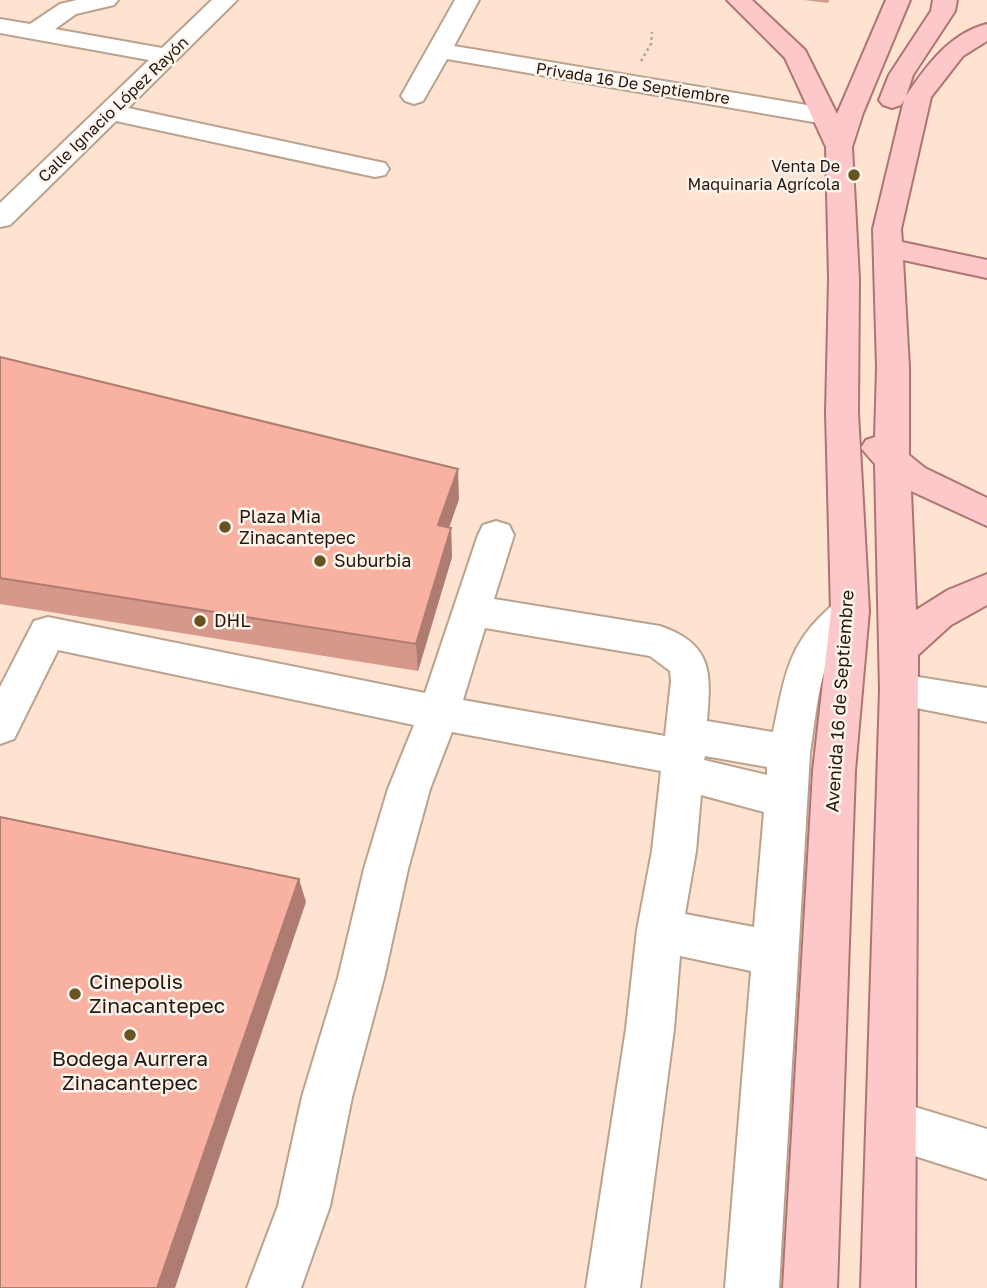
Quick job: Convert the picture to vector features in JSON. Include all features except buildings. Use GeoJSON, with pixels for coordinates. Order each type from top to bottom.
{"type":"FeatureCollection","features":[{"type":"Feature","properties":{"kind":"main road"},"geometry":{"type":"LineString","coordinates":[[739,0],[796,55],[839,147]]}},
{"type":"Feature","properties":{"kind":"main road","name":"Avenida 16 de Septiembre"},"geometry":{"type":"LineString","coordinates":[[810,1288],[834,771],[850,611],[842,412],[844,279],[839,147],[850,113],[898,0]]}},
{"type":"Feature","properties":{"kind":"main road"},"geometry":{"type":"LineString","coordinates":[[888,1288],[899,671],[892,459],[893,367],[887,239],[878,180],[884,128],[901,75],[943,10],[945,0]]}},
{"type":"Feature","properties":{"kind":"main road"},"geometry":{"type":"LineString","coordinates":[[887,239],[918,97],[933,74],[954,51],[987,31]]}},
{"type":"Feature","properties":{"kind":"main road"},"geometry":{"type":"LineString","coordinates":[[887,239],[987,269]]}},
{"type":"Feature","properties":{"kind":"main road"},"geometry":{"type":"LineString","coordinates":[[842,412],[913,477],[987,513]]}},
{"type":"Feature","properties":{"kind":"main road"},"geometry":{"type":"LineString","coordinates":[[899,671],[910,636],[960,600],[987,589]]}},
{"type":"Feature","properties":{"kind":"street"},"geometry":{"type":"LineString","coordinates":[[34,32],[68,9],[106,0]]}},
{"type":"Feature","properties":{"kind":"street","name":"Calle Ignacio López Rayón"},"geometry":{"type":"LineString","coordinates":[[0,219],[225,0]]}},
{"type":"Feature","properties":{"kind":"street"},"geometry":{"type":"LineString","coordinates":[[414,96],[467,0]]}},
{"type":"Feature","properties":{"kind":"street"},"geometry":{"type":"LineString","coordinates":[[0,26],[167,56]]}},
{"type":"Feature","properties":{"kind":"street","name":"Privada 16 De Septiembre"},"geometry":{"type":"LineString","coordinates":[[441,51],[825,116]]}},
{"type":"Feature","properties":{"kind":"street"},"geometry":{"type":"LineString","coordinates":[[110,112],[375,169]]}},
{"type":"Feature","properties":{"kind":"street"},"geometry":{"type":"LineString","coordinates":[[287,1277],[327,1097],[361,978],[390,856],[409,789],[439,713],[474,611],[496,535]]}},
{"type":"Feature","properties":{"kind":"street"},"geometry":{"type":"LineString","coordinates":[[474,611],[660,642],[688,663],[691,681],[674,851],[660,930],[650,1029],[613,1288]]}},
{"type":"Feature","properties":{"kind":"street"},"geometry":{"type":"LineString","coordinates":[[752,1288],[789,753],[809,663],[817,643],[850,611]]}},
{"type":"Feature","properties":{"kind":"street"},"geometry":{"type":"LineString","coordinates":[[0,727],[48,632],[439,713],[684,755],[789,753]]}},
{"type":"Feature","properties":{"kind":"street"},"geometry":{"type":"LineString","coordinates":[[899,671],[987,705]]}},
{"type":"Feature","properties":{"kind":"street"},"geometry":{"type":"LineString","coordinates":[[684,755],[724,781],[786,800]]}},
{"type":"Feature","properties":{"kind":"street"},"geometry":{"type":"LineString","coordinates":[[660,930],[776,954]]}},
{"type":"Feature","properties":{"kind":"street"},"geometry":{"type":"LineString","coordinates":[[892,1125],[987,1154]]}},
{"type":"Feature","properties":{"kind":"place","name":"Venta De Maquinaria Agrícola"},"geometry":{"type":"Point","coordinates":[854,175]}},
{"type":"Feature","properties":{"kind":"place","name":"Plaza Mia Zinacantepec"},"geometry":{"type":"Point","coordinates":[225,527]}},
{"type":"Feature","properties":{"kind":"place","name":"Suburbia"},"geometry":{"type":"Point","coordinates":[320,561]}},
{"type":"Feature","properties":{"kind":"place","name":"DHL"},"geometry":{"type":"Point","coordinates":[200,621]}},
{"type":"Feature","properties":{"kind":"place","name":"Cinepolis Zinacantepec"},"geometry":{"type":"Point","coordinates":[75,994]}},
{"type":"Feature","properties":{"kind":"place","name":"Bodega Aurrera Zinacantepec"},"geometry":{"type":"Point","coordinates":[130,1035]}}]}
